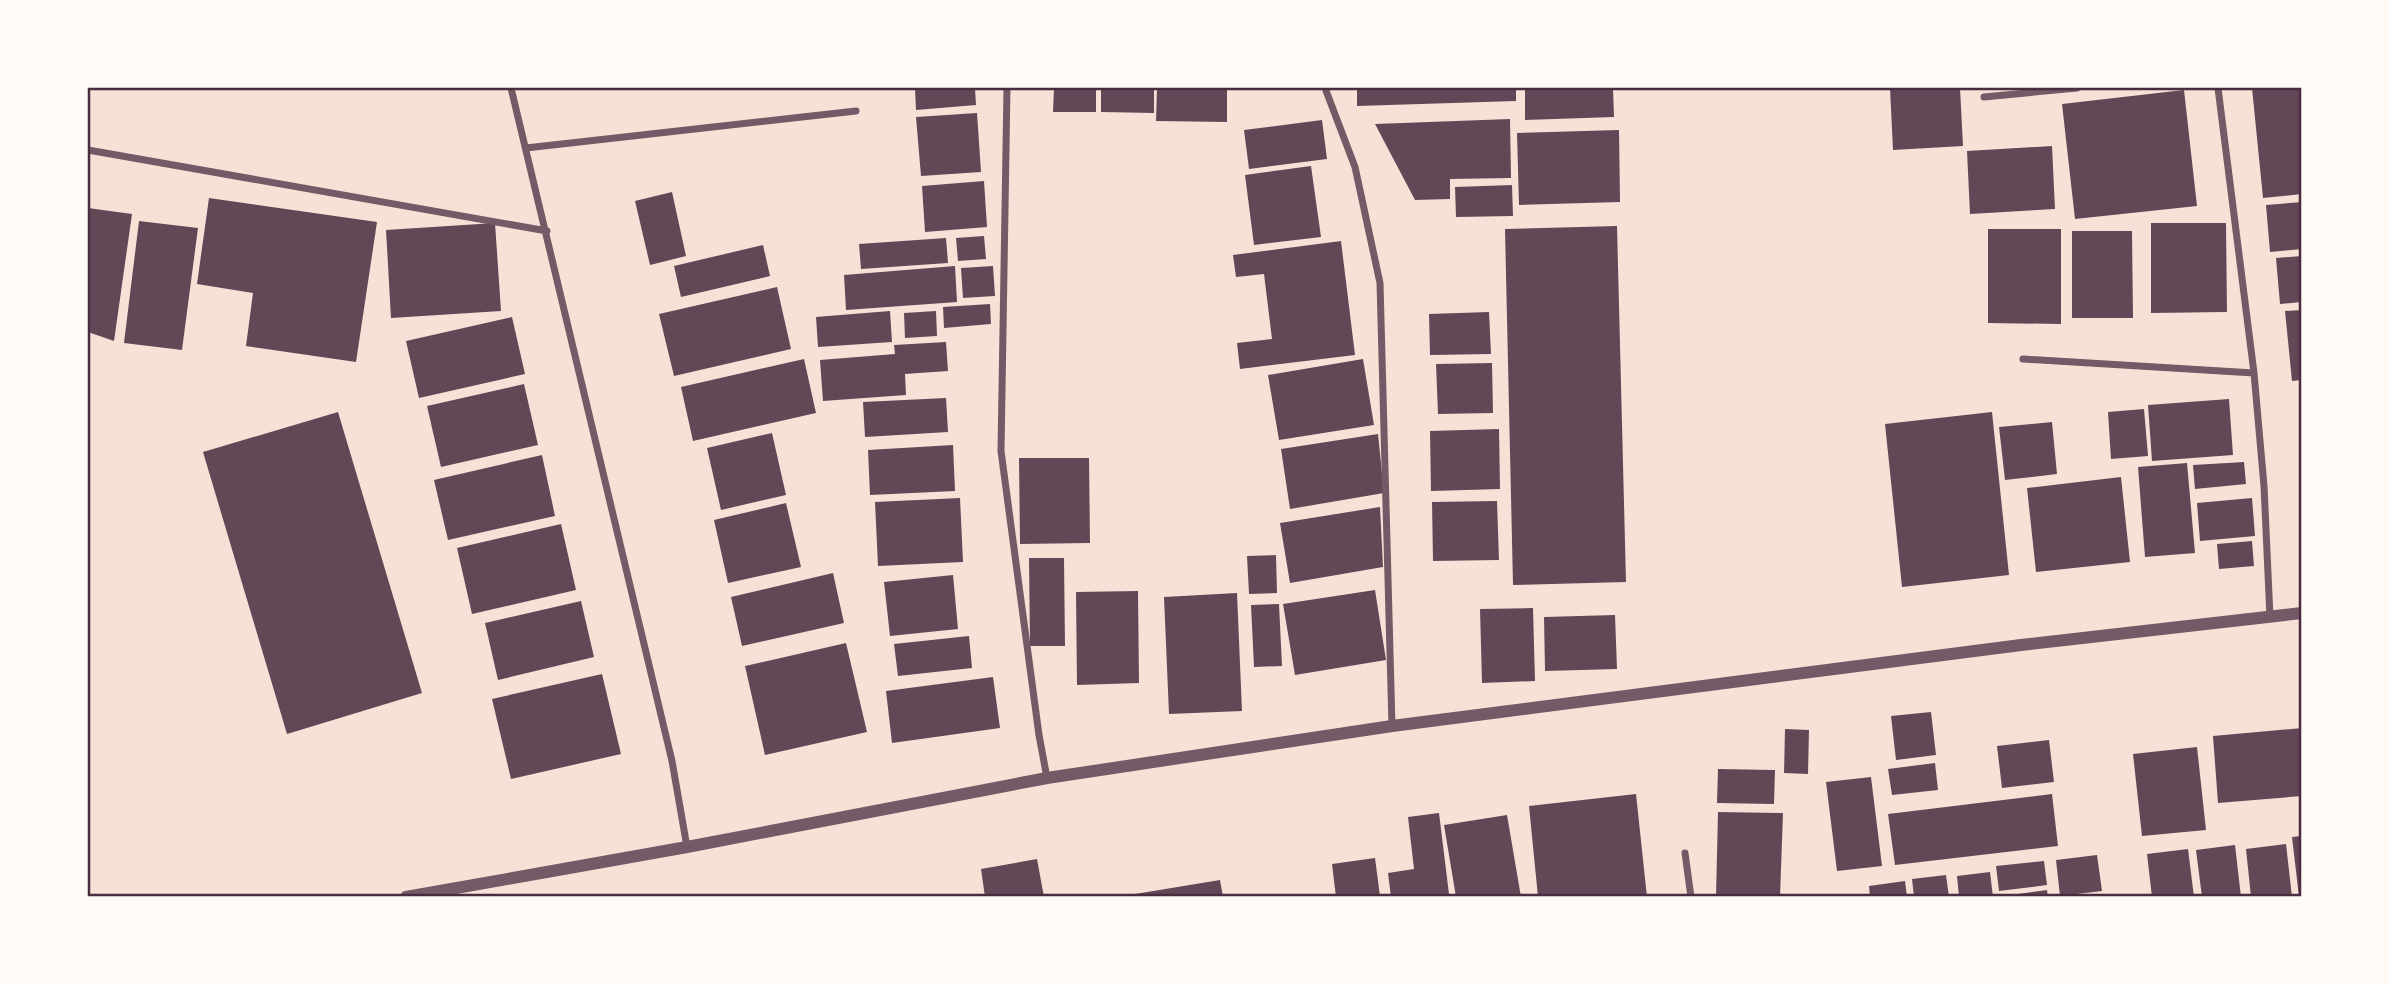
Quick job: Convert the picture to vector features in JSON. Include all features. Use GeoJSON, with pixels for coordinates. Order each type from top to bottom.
{"type":"FeatureCollection","features":[{"type":"Feature","properties":{"kind":"street"},"geometry":{"type":"LineString","coordinates":[[511,88],[672,761],[687,847]]}},
{"type":"Feature","properties":{"kind":"street"},"geometry":{"type":"LineString","coordinates":[[1007,88],[1001,451],[1047,778]]}},
{"type":"Feature","properties":{"kind":"street"},"geometry":{"type":"LineString","coordinates":[[1325,88],[1355,167],[1380,283],[1392,726]]}},
{"type":"Feature","properties":{"kind":"street"},"geometry":{"type":"LineString","coordinates":[[1984,97],[2077,88]]}},
{"type":"Feature","properties":{"kind":"street"},"geometry":{"type":"LineString","coordinates":[[2218,88],[2254,373],[2264,486],[2270,617]]}},
{"type":"Feature","properties":{"kind":"street"},"geometry":{"type":"LineString","coordinates":[[526,148],[856,111]]}},
{"type":"Feature","properties":{"kind":"street"},"geometry":{"type":"LineString","coordinates":[[88,150],[547,231]]}},
{"type":"Feature","properties":{"kind":"street"},"geometry":{"type":"LineString","coordinates":[[2023,359],[2254,373]]}},
{"type":"Feature","properties":{"kind":"street"},"geometry":{"type":"LineString","coordinates":[[406,897],[687,847],[1047,778],[1392,726],[2021,645],[2301,613]]}},
{"type":"Feature","properties":{"kind":"street"},"geometry":{"type":"LineString","coordinates":[[1685,853],[1691,897]]}},
{"type":"Feature","properties":{"kind":"building"},"geometry":{"type":"Polygon","coordinates":[[[915,88],[975,88],[976,105],[916,110],[915,88]]]}},
{"type":"Feature","properties":{"kind":"building"},"geometry":{"type":"Polygon","coordinates":[[[1054,88],[1096,88],[1096,112],[1053,112],[1054,88]]]}},
{"type":"Feature","properties":{"kind":"building"},"geometry":{"type":"Polygon","coordinates":[[[1101,88],[1154,88],[1154,113],[1101,112],[1101,88]]]}},
{"type":"Feature","properties":{"kind":"building"},"geometry":{"type":"Polygon","coordinates":[[[1157,88],[1227,88],[1227,122],[1156,121],[1157,88]]]}},
{"type":"Feature","properties":{"kind":"building"},"geometry":{"type":"Polygon","coordinates":[[[1357,88],[1516,88],[1516,101],[1357,106],[1357,88]]]}},
{"type":"Feature","properties":{"kind":"building"},"geometry":{"type":"Polygon","coordinates":[[[1525,88],[1613,88],[1614,117],[1525,120],[1525,88]]]}},
{"type":"Feature","properties":{"kind":"building"},"geometry":{"type":"Polygon","coordinates":[[[1890,88],[1960,88],[1963,146],[1893,150],[1890,88]]]}},
{"type":"Feature","properties":{"kind":"building"},"geometry":{"type":"Polygon","coordinates":[[[2252,88],[2302,88],[2302,194],[2263,198],[2252,88]]]}},
{"type":"Feature","properties":{"kind":"building"},"geometry":{"type":"Polygon","coordinates":[[[2184,90],[2197,206],[2075,219],[2062,104],[2184,90]]]}},
{"type":"Feature","properties":{"kind":"building"},"geometry":{"type":"Polygon","coordinates":[[[977,113],[981,172],[921,176],[916,117],[977,113]]]}},
{"type":"Feature","properties":{"kind":"building"},"geometry":{"type":"Polygon","coordinates":[[[1510,119],[1511,178],[1450,179],[1450,199],[1415,200],[1375,124],[1510,119]]]}},
{"type":"Feature","properties":{"kind":"building"},"geometry":{"type":"Polygon","coordinates":[[[1322,120],[1327,159],[1249,169],[1244,130],[1322,120]]]}},
{"type":"Feature","properties":{"kind":"building"},"geometry":{"type":"Polygon","coordinates":[[[1619,130],[1620,202],[1519,205],[1517,133],[1619,130]]]}},
{"type":"Feature","properties":{"kind":"building"},"geometry":{"type":"Polygon","coordinates":[[[2052,146],[2055,209],[1970,214],[1967,151],[2052,146]]]}},
{"type":"Feature","properties":{"kind":"building"},"geometry":{"type":"Polygon","coordinates":[[[1311,166],[1321,237],[1254,245],[1245,175],[1311,166]]]}},
{"type":"Feature","properties":{"kind":"building"},"geometry":{"type":"Polygon","coordinates":[[[984,181],[987,227],[925,232],[922,186],[984,181]]]}},
{"type":"Feature","properties":{"kind":"building"},"geometry":{"type":"Polygon","coordinates":[[[1512,185],[1513,216],[1456,217],[1455,187],[1512,185]]]}},
{"type":"Feature","properties":{"kind":"building"},"geometry":{"type":"Polygon","coordinates":[[[672,192],[686,256],[650,265],[635,201],[672,192]]]}},
{"type":"Feature","properties":{"kind":"building"},"geometry":{"type":"Polygon","coordinates":[[[209,198],[377,222],[356,362],[246,346],[253,293],[197,284],[209,198]]]}},
{"type":"Feature","properties":{"kind":"building"},"geometry":{"type":"Polygon","coordinates":[[[2302,202],[2302,249],[2270,252],[2266,205],[2302,202]]]}},
{"type":"Feature","properties":{"kind":"building"},"geometry":{"type":"Polygon","coordinates":[[[88,208],[132,214],[114,341],[88,332],[88,208]]]}},
{"type":"Feature","properties":{"kind":"building"},"geometry":{"type":"Polygon","coordinates":[[[139,221],[198,228],[182,350],[124,343],[139,221]]]}},
{"type":"Feature","properties":{"kind":"building"},"geometry":{"type":"Polygon","coordinates":[[[495,223],[501,311],[391,318],[386,230],[495,223]]]}},
{"type":"Feature","properties":{"kind":"building"},"geometry":{"type":"Polygon","coordinates":[[[2151,223],[2226,223],[2227,312],[2151,313],[2151,223]]]}},
{"type":"Feature","properties":{"kind":"building"},"geometry":{"type":"Polygon","coordinates":[[[1617,226],[1626,582],[1513,585],[1505,229],[1617,226]]]}},
{"type":"Feature","properties":{"kind":"building"},"geometry":{"type":"Polygon","coordinates":[[[1988,229],[2061,229],[2061,324],[1988,323],[1988,229]]]}},
{"type":"Feature","properties":{"kind":"building"},"geometry":{"type":"Polygon","coordinates":[[[2072,231],[2132,231],[2133,318],[2072,318],[2072,231]]]}},
{"type":"Feature","properties":{"kind":"building"},"geometry":{"type":"Polygon","coordinates":[[[984,236],[986,259],[958,261],[956,238],[984,236]]]}},
{"type":"Feature","properties":{"kind":"building"},"geometry":{"type":"Polygon","coordinates":[[[946,238],[948,263],[861,269],[859,244],[946,238]]]}},
{"type":"Feature","properties":{"kind":"building"},"geometry":{"type":"Polygon","coordinates":[[[1341,241],[1355,355],[1240,369],[1237,343],[1272,339],[1264,274],[1236,277],[1233,255],[1341,241]]]}},
{"type":"Feature","properties":{"kind":"building"},"geometry":{"type":"Polygon","coordinates":[[[763,245],[770,276],[681,297],[674,266],[763,245]]]}},
{"type":"Feature","properties":{"kind":"building"},"geometry":{"type":"Polygon","coordinates":[[[2302,256],[2302,302],[2280,304],[2276,258],[2302,256]]]}},
{"type":"Feature","properties":{"kind":"building"},"geometry":{"type":"Polygon","coordinates":[[[955,266],[957,302],[846,310],[844,275],[955,266]]]}},
{"type":"Feature","properties":{"kind":"building"},"geometry":{"type":"Polygon","coordinates":[[[993,266],[995,296],[963,298],[961,268],[993,266]]]}},
{"type":"Feature","properties":{"kind":"building"},"geometry":{"type":"Polygon","coordinates":[[[777,287],[791,349],[674,376],[659,314],[777,287]]]}},
{"type":"Feature","properties":{"kind":"building"},"geometry":{"type":"Polygon","coordinates":[[[990,304],[991,324],[944,328],[943,307],[990,304]]]}},
{"type":"Feature","properties":{"kind":"building"},"geometry":{"type":"Polygon","coordinates":[[[2302,310],[2302,380],[2292,381],[2285,311],[2302,310]]]}},
{"type":"Feature","properties":{"kind":"building"},"geometry":{"type":"Polygon","coordinates":[[[890,311],[892,342],[818,347],[816,317],[890,311]]]}},
{"type":"Feature","properties":{"kind":"building"},"geometry":{"type":"Polygon","coordinates":[[[936,311],[937,336],[905,338],[904,313],[936,311]]]}},
{"type":"Feature","properties":{"kind":"building"},"geometry":{"type":"Polygon","coordinates":[[[1489,312],[1491,354],[1430,355],[1429,314],[1489,312]]]}},
{"type":"Feature","properties":{"kind":"building"},"geometry":{"type":"Polygon","coordinates":[[[512,317],[525,374],[419,398],[406,341],[512,317]]]}},
{"type":"Feature","properties":{"kind":"building"},"geometry":{"type":"Polygon","coordinates":[[[946,342],[948,371],[905,374],[906,395],[823,401],[820,360],[895,354],[894,345],[946,342]]]}},
{"type":"Feature","properties":{"kind":"building"},"geometry":{"type":"Polygon","coordinates":[[[804,359],[816,413],[693,441],[681,387],[804,359]]]}},
{"type":"Feature","properties":{"kind":"building"},"geometry":{"type":"Polygon","coordinates":[[[1363,359],[1374,425],[1279,440],[1268,375],[1363,359]]]}},
{"type":"Feature","properties":{"kind":"building"},"geometry":{"type":"Polygon","coordinates":[[[1492,363],[1493,413],[1438,414],[1436,364],[1492,363]]]}},
{"type":"Feature","properties":{"kind":"building"},"geometry":{"type":"Polygon","coordinates":[[[524,384],[538,445],[441,467],[427,406],[524,384]]]}},
{"type":"Feature","properties":{"kind":"building"},"geometry":{"type":"Polygon","coordinates":[[[946,398],[948,432],[865,437],[863,402],[946,398]]]}},
{"type":"Feature","properties":{"kind":"building"},"geometry":{"type":"Polygon","coordinates":[[[2229,399],[2233,455],[2152,461],[2148,405],[2229,399]]]}},
{"type":"Feature","properties":{"kind":"building"},"geometry":{"type":"Polygon","coordinates":[[[2144,409],[2148,456],[2111,459],[2108,412],[2144,409]]]}},
{"type":"Feature","properties":{"kind":"building"},"geometry":{"type":"Polygon","coordinates":[[[338,412],[422,693],[287,734],[203,452],[338,412]]]}},
{"type":"Feature","properties":{"kind":"building"},"geometry":{"type":"Polygon","coordinates":[[[1992,412],[2009,575],[1902,587],[1885,424],[1992,412]]]}},
{"type":"Feature","properties":{"kind":"building"},"geometry":{"type":"Polygon","coordinates":[[[2052,422],[2057,474],[2005,480],[1999,427],[2052,422]]]}},
{"type":"Feature","properties":{"kind":"building"},"geometry":{"type":"Polygon","coordinates":[[[1499,429],[1500,489],[1431,491],[1430,431],[1499,429]]]}},
{"type":"Feature","properties":{"kind":"building"},"geometry":{"type":"Polygon","coordinates":[[[772,433],[786,495],[721,510],[707,448],[772,433]]]}},
{"type":"Feature","properties":{"kind":"building"},"geometry":{"type":"Polygon","coordinates":[[[1378,434],[1384,493],[1290,509],[1281,449],[1378,434]]]}},
{"type":"Feature","properties":{"kind":"building"},"geometry":{"type":"Polygon","coordinates":[[[953,445],[955,491],[870,495],[868,450],[953,445]]]}},
{"type":"Feature","properties":{"kind":"building"},"geometry":{"type":"Polygon","coordinates":[[[542,455],[555,516],[448,540],[434,480],[542,455]]]}},
{"type":"Feature","properties":{"kind":"building"},"geometry":{"type":"Polygon","coordinates":[[[1019,458],[1089,458],[1090,543],[1020,544],[1019,458]]]}},
{"type":"Feature","properties":{"kind":"building"},"geometry":{"type":"Polygon","coordinates":[[[2244,462],[2246,484],[2195,489],[2193,465],[2244,462]]]}},
{"type":"Feature","properties":{"kind":"building"},"geometry":{"type":"Polygon","coordinates":[[[2187,463],[2195,553],[2145,557],[2138,467],[2187,463]]]}},
{"type":"Feature","properties":{"kind":"building"},"geometry":{"type":"Polygon","coordinates":[[[2121,477],[2130,562],[2036,572],[2027,488],[2121,477]]]}},
{"type":"Feature","properties":{"kind":"building"},"geometry":{"type":"Polygon","coordinates":[[[960,498],[963,562],[878,566],[875,502],[960,498]]]}},
{"type":"Feature","properties":{"kind":"building"},"geometry":{"type":"Polygon","coordinates":[[[2252,498],[2255,536],[2200,541],[2197,503],[2252,498]]]}},
{"type":"Feature","properties":{"kind":"building"},"geometry":{"type":"Polygon","coordinates":[[[1497,501],[1499,560],[1433,561],[1432,502],[1497,501]]]}},
{"type":"Feature","properties":{"kind":"building"},"geometry":{"type":"Polygon","coordinates":[[[786,503],[801,567],[728,583],[714,520],[786,503]]]}},
{"type":"Feature","properties":{"kind":"building"},"geometry":{"type":"Polygon","coordinates":[[[1380,507],[1383,567],[1290,583],[1280,523],[1380,507]]]}},
{"type":"Feature","properties":{"kind":"building"},"geometry":{"type":"Polygon","coordinates":[[[561,524],[576,590],[472,614],[457,548],[561,524]]]}},
{"type":"Feature","properties":{"kind":"building"},"geometry":{"type":"Polygon","coordinates":[[[2252,541],[2254,566],[2219,569],[2217,544],[2252,541]]]}},
{"type":"Feature","properties":{"kind":"building"},"geometry":{"type":"Polygon","coordinates":[[[1276,555],[1277,593],[1249,594],[1247,556],[1276,555]]]}},
{"type":"Feature","properties":{"kind":"building"},"geometry":{"type":"Polygon","coordinates":[[[1029,558],[1064,558],[1065,646],[1030,646],[1029,558]]]}},
{"type":"Feature","properties":{"kind":"building"},"geometry":{"type":"Polygon","coordinates":[[[833,573],[844,623],[742,646],[731,597],[833,573]]]}},
{"type":"Feature","properties":{"kind":"building"},"geometry":{"type":"Polygon","coordinates":[[[953,575],[958,629],[890,636],[884,582],[953,575]]]}},
{"type":"Feature","properties":{"kind":"building"},"geometry":{"type":"Polygon","coordinates":[[[1375,590],[1386,660],[1295,675],[1283,604],[1375,590]]]}},
{"type":"Feature","properties":{"kind":"building"},"geometry":{"type":"Polygon","coordinates":[[[1138,591],[1139,683],[1077,685],[1076,592],[1138,591]]]}},
{"type":"Feature","properties":{"kind":"building"},"geometry":{"type":"Polygon","coordinates":[[[1237,593],[1242,711],[1169,714],[1164,597],[1237,593]]]}},
{"type":"Feature","properties":{"kind":"building"},"geometry":{"type":"Polygon","coordinates":[[[581,601],[594,657],[498,680],[485,623],[581,601]]]}},
{"type":"Feature","properties":{"kind":"building"},"geometry":{"type":"Polygon","coordinates":[[[1279,604],[1282,666],[1254,667],[1251,605],[1279,604]]]}},
{"type":"Feature","properties":{"kind":"building"},"geometry":{"type":"Polygon","coordinates":[[[1533,608],[1535,681],[1482,683],[1480,609],[1533,608]]]}},
{"type":"Feature","properties":{"kind":"building"},"geometry":{"type":"Polygon","coordinates":[[[1615,615],[1617,669],[1545,671],[1544,617],[1615,615]]]}},
{"type":"Feature","properties":{"kind":"building"},"geometry":{"type":"Polygon","coordinates":[[[969,636],[972,668],[898,676],[894,644],[969,636]]]}},
{"type":"Feature","properties":{"kind":"building"},"geometry":{"type":"Polygon","coordinates":[[[846,643],[867,732],[765,755],[745,666],[846,643]]]}},
{"type":"Feature","properties":{"kind":"building"},"geometry":{"type":"Polygon","coordinates":[[[602,674],[621,754],[511,779],[492,699],[602,674]]]}},
{"type":"Feature","properties":{"kind":"building"},"geometry":{"type":"Polygon","coordinates":[[[993,677],[1000,728],[892,743],[886,691],[993,677]]]}},
{"type":"Feature","properties":{"kind":"building"},"geometry":{"type":"Polygon","coordinates":[[[1931,712],[1936,755],[1896,760],[1891,716],[1931,712]]]}},
{"type":"Feature","properties":{"kind":"building"},"geometry":{"type":"Polygon","coordinates":[[[2302,728],[2302,796],[2218,803],[2213,736],[2302,728]]]}},
{"type":"Feature","properties":{"kind":"building"},"geometry":{"type":"Polygon","coordinates":[[[1785,729],[1809,730],[1808,774],[1784,773],[1785,729]]]}},
{"type":"Feature","properties":{"kind":"building"},"geometry":{"type":"Polygon","coordinates":[[[2049,740],[2054,782],[2002,788],[1997,746],[2049,740]]]}},
{"type":"Feature","properties":{"kind":"building"},"geometry":{"type":"Polygon","coordinates":[[[2197,747],[2206,830],[2142,836],[2133,754],[2197,747]]]}},
{"type":"Feature","properties":{"kind":"building"},"geometry":{"type":"Polygon","coordinates":[[[1935,763],[1938,790],[1892,795],[1888,769],[1935,763]]]}},
{"type":"Feature","properties":{"kind":"building"},"geometry":{"type":"Polygon","coordinates":[[[1718,769],[1775,770],[1774,804],[1717,803],[1718,769]]]}},
{"type":"Feature","properties":{"kind":"building"},"geometry":{"type":"Polygon","coordinates":[[[1871,777],[1882,866],[1837,871],[1826,782],[1871,777]]]}},
{"type":"Feature","properties":{"kind":"building"},"geometry":{"type":"Polygon","coordinates":[[[1636,794],[1647,897],[1538,897],[1529,806],[1636,794]]]}},
{"type":"Feature","properties":{"kind":"building"},"geometry":{"type":"Polygon","coordinates":[[[2052,794],[2058,846],[1895,865],[1888,814],[2052,794]]]}},
{"type":"Feature","properties":{"kind":"building"},"geometry":{"type":"Polygon","coordinates":[[[1718,812],[1783,813],[1780,897],[1716,897],[1718,812]]]}},
{"type":"Feature","properties":{"kind":"building"},"geometry":{"type":"Polygon","coordinates":[[[1439,813],[1449,894],[1391,897],[1388,873],[1414,869],[1408,817],[1439,813]]]}},
{"type":"Feature","properties":{"kind":"building"},"geometry":{"type":"Polygon","coordinates":[[[1507,815],[1521,897],[1456,897],[1444,825],[1507,815]]]}},
{"type":"Feature","properties":{"kind":"building"},"geometry":{"type":"Polygon","coordinates":[[[2302,836],[2302,897],[2299,897],[2292,837],[2302,836]]]}},
{"type":"Feature","properties":{"kind":"building"},"geometry":{"type":"Polygon","coordinates":[[[2286,844],[2292,897],[2251,897],[2246,849],[2286,844]]]}},
{"type":"Feature","properties":{"kind":"building"},"geometry":{"type":"Polygon","coordinates":[[[2235,845],[2241,897],[2202,897],[2196,850],[2235,845]]]}},
{"type":"Feature","properties":{"kind":"building"},"geometry":{"type":"Polygon","coordinates":[[[2188,849],[2194,897],[2152,897],[2147,854],[2188,849]]]}},
{"type":"Feature","properties":{"kind":"building"},"geometry":{"type":"Polygon","coordinates":[[[2097,855],[2102,891],[2060,896],[2056,860],[2097,855]]]}},
{"type":"Feature","properties":{"kind":"building"},"geometry":{"type":"Polygon","coordinates":[[[1375,858],[1380,896],[1336,897],[1332,864],[1375,858]]]}},
{"type":"Feature","properties":{"kind":"building"},"geometry":{"type":"Polygon","coordinates":[[[1037,859],[1044,897],[985,897],[981,869],[1037,859]]]}},
{"type":"Feature","properties":{"kind":"building"},"geometry":{"type":"Polygon","coordinates":[[[2044,861],[2047,885],[1999,891],[1996,866],[2044,861]]]}},
{"type":"Feature","properties":{"kind":"building"},"geometry":{"type":"Polygon","coordinates":[[[1990,872],[1993,897],[1959,897],[1957,876],[1990,872]]]}},
{"type":"Feature","properties":{"kind":"building"},"geometry":{"type":"Polygon","coordinates":[[[1946,875],[1949,897],[1914,897],[1912,879],[1946,875]]]}},
{"type":"Feature","properties":{"kind":"building"},"geometry":{"type":"Polygon","coordinates":[[[1220,880],[1223,897],[1129,897],[1129,895],[1220,880]]]}},
{"type":"Feature","properties":{"kind":"building"},"geometry":{"type":"Polygon","coordinates":[[[1905,881],[1907,897],[1870,897],[1869,886],[1905,881]]]}},
{"type":"Feature","properties":{"kind":"building"},"geometry":{"type":"Polygon","coordinates":[[[2047,890],[2048,897],[2011,897],[2011,895],[2047,890]]]}}]}
